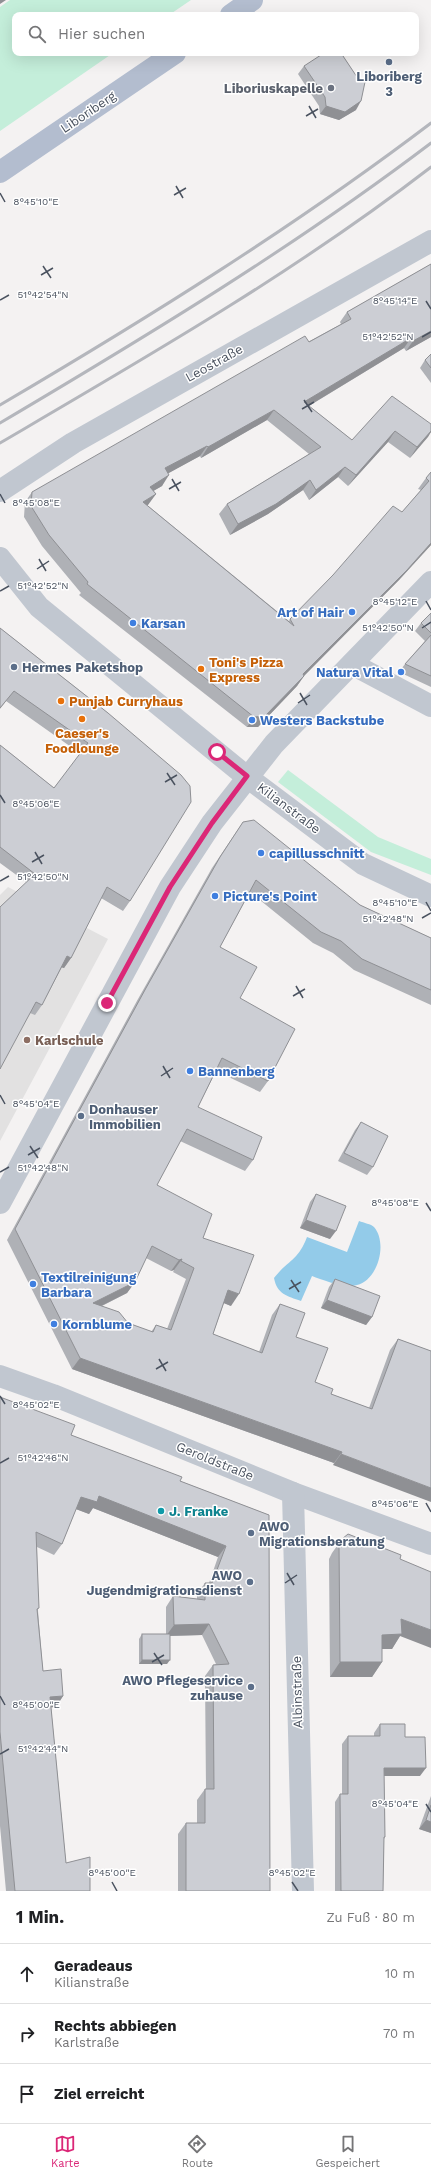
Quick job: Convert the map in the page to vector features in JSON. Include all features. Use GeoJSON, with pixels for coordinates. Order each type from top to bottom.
{"type":"FeatureCollection","features":[{"type":"Feature","properties":{"kind":"main road"},"geometry":{"type":"LineString","coordinates":[[234,12],[252,0]]}},
{"type":"Feature","properties":{"kind":"main road","name":"Liboriberg"},"geometry":{"type":"LineString","coordinates":[[0,172],[171,56]]}},
{"type":"Feature","properties":{"kind":"street","name":"Leostraße"},"geometry":{"type":"LineString","coordinates":[[0,491],[73,442],[431,241]]}},
{"type":"Feature","properties":{"kind":"street","name":"Kilianstraße"},"geometry":{"type":"LineString","coordinates":[[0,558],[39,607],[247,776],[363,864],[431,896]]}},
{"type":"Feature","properties":{"kind":"street"},"geometry":{"type":"LineString","coordinates":[[0,1203],[170,887],[212,823],[247,776],[274,744],[431,582]]}},
{"type":"Feature","properties":{"kind":"street"},"geometry":{"type":"LineString","coordinates":[[352,664],[431,706]]}},
{"type":"Feature","properties":{"kind":"street","name":"Geroldstraße"},"geometry":{"type":"LineString","coordinates":[[0,1376],[53,1395],[293,1493],[431,1544]]}},
{"type":"Feature","properties":{"kind":"street","name":"Albinstraße"},"geometry":{"type":"LineString","coordinates":[[293,1493],[302,1891]]}},
{"type":"Feature","properties":{"kind":"shaded area","name":"Karlschule"},"geometry":{"type":"Polygon","coordinates":[[[8,887],[108,939],[0,1141],[0,895],[8,887]]]}},
{"type":"Feature","properties":{"kind":"green space"},"geometry":{"type":"Polygon","coordinates":[[[10,0],[191,0],[173,12],[12,12],[12,56],[109,56],[0,131],[0,7],[10,0]]]}},
{"type":"Feature","properties":{"kind":"green space"},"geometry":{"type":"Polygon","coordinates":[[[288,770],[378,837],[431,859],[431,875],[371,852],[278,782],[288,770]]]}},
{"type":"Feature","properties":{"kind":"water"},"geometry":{"type":"Polygon","coordinates":[[[359,1221],[374,1227],[380,1242],[379,1260],[375,1269],[364,1282],[357,1285],[346,1286],[334,1284],[312,1276],[301,1301],[287,1296],[280,1291],[274,1278],[296,1256],[304,1245],[307,1237],[347,1252],[359,1221]]]}},
{"type":"Feature","properties":{"kind":"building","name":"Liboriuskapelle"},"geometry":{"type":"Polygon","coordinates":[[[319,56],[343,56],[357,77],[365,82],[361,101],[345,112],[326,106],[325,97],[304,66],[319,56]]]}},
{"type":"Feature","properties":{"kind":"building"},"geometry":{"type":"Polygon","coordinates":[[[431,264],[431,331],[413,341],[411,338],[304,402],[352,440],[392,396],[431,424],[431,431],[417,447],[395,431],[356,475],[345,467],[316,490],[310,480],[276,504],[238,524],[227,504],[321,447],[274,410],[208,447],[207,446],[165,468],[169,475],[150,487],[156,494],[143,502],[294,626],[290,619],[333,575],[393,506],[402,512],[429,481],[426,478],[431,472],[431,543],[407,570],[303,674],[304,676],[265,716],[254,717],[87,584],[88,582],[49,535],[31,506],[32,492],[305,336],[309,342],[351,319],[347,312],[431,264]]]}},
{"type":"Feature","properties":{"kind":"building"},"geometry":{"type":"Polygon","coordinates":[[[431,354],[431,368],[425,360],[431,354]]]}},
{"type":"Feature","properties":{"kind":"building"},"geometry":{"type":"Polygon","coordinates":[[[431,613],[431,633],[421,623],[431,613]]]}},
{"type":"Feature","properties":{"kind":"building"},"geometry":{"type":"Polygon","coordinates":[[[0,628],[108,713],[181,775],[190,786],[191,802],[130,901],[107,887],[71,958],[67,956],[42,1005],[36,1002],[0,1069],[0,907],[35,874],[0,847],[0,745],[54,788],[88,743],[14,691],[0,708],[0,628]]]}},
{"type":"Feature","properties":{"kind":"building"},"geometry":{"type":"Polygon","coordinates":[[[431,635],[431,676],[405,664],[431,635]]]}},
{"type":"Feature","properties":{"kind":"building"},"geometry":{"type":"Polygon","coordinates":[[[254,820],[360,905],[431,938],[431,990],[362,959],[341,941],[321,932],[256,880],[220,947],[257,967],[240,998],[295,1029],[268,1081],[222,1058],[198,1107],[262,1137],[253,1160],[187,1129],[157,1185],[212,1214],[203,1238],[254,1255],[239,1294],[228,1290],[213,1334],[262,1353],[280,1304],[305,1313],[296,1337],[328,1348],[315,1382],[333,1389],[331,1394],[372,1409],[398,1339],[431,1351],[431,1488],[341,1454],[342,1452],[80,1358],[15,1229],[146,988],[220,857],[243,822],[254,820]],[[152,1246],[135,1282],[93,1303],[119,1312],[128,1323],[153,1332],[156,1325],[171,1330],[194,1268],[181,1261],[182,1259],[179,1260],[152,1246]]]}},
{"type":"Feature","properties":{"kind":"building"},"geometry":{"type":"Polygon","coordinates":[[[361,1122],[388,1136],[373,1167],[344,1153],[361,1122]]]}},
{"type":"Feature","properties":{"kind":"building"},"geometry":{"type":"Polygon","coordinates":[[[316,1194],[346,1206],[336,1231],[306,1220],[316,1194]]]}},
{"type":"Feature","properties":{"kind":"building"},"geometry":{"type":"Polygon","coordinates":[[[335,1279],[380,1296],[372,1317],[327,1300],[335,1279]]]}},
{"type":"Feature","properties":{"kind":"building"},"geometry":{"type":"Polygon","coordinates":[[[0,1397],[75,1425],[71,1435],[182,1477],[180,1481],[269,1515],[270,1891],[186,1891],[186,1823],[205,1823],[205,1789],[214,1789],[213,1665],[229,1664],[209,1624],[174,1625],[173,1596],[205,1600],[205,1583],[212,1583],[226,1546],[99,1496],[97,1502],[81,1497],[62,1544],[36,1532],[39,1608],[37,1609],[43,1671],[61,1669],[63,1696],[50,1697],[66,1863],[90,1857],[90,1891],[15,1891],[0,1732],[0,1397]]]}},
{"type":"Feature","properties":{"kind":"building"},"geometry":{"type":"Polygon","coordinates":[[[348,1534],[401,1555],[400,1559],[431,1572],[431,1630],[401,1619],[402,1634],[382,1635],[382,1662],[340,1662],[339,1545],[342,1539],[348,1534]]]}},
{"type":"Feature","properties":{"kind":"building"},"geometry":{"type":"Polygon","coordinates":[[[142,1634],[170,1634],[170,1660],[142,1660],[142,1634]]]}},
{"type":"Feature","properties":{"kind":"building"},"geometry":{"type":"Polygon","coordinates":[[[380,1724],[405,1724],[405,1737],[425,1737],[426,1768],[384,1768],[385,1837],[383,1891],[341,1891],[340,1794],[348,1794],[348,1736],[380,1736],[380,1724]]]}},
{"type":"Feature","properties":{"kind":"building"},"geometry":{"type":"Polygon","coordinates":[[[431,1805],[431,1822],[426,1820],[431,1805]]]}},
{"type":"Feature","properties":{"kind":"railway"},"geometry":{"type":"LineString","coordinates":[[0,405],[111,339],[220,270],[327,199],[431,123]]}},
{"type":"Feature","properties":{"kind":"railway"},"geometry":{"type":"LineString","coordinates":[[0,423],[165,324],[273,254],[327,218],[431,143]]}},
{"type":"Feature","properties":{"kind":"railway"},"geometry":{"type":"LineString","coordinates":[[0,443],[165,346],[274,278],[327,242],[431,167]]}},
{"type":"Feature","properties":{"kind":"place","name":"Liboriberg 3"},"geometry":{"type":"Point","coordinates":[389,62]}},
{"type":"Feature","properties":{"kind":"place","name":"Liboriuskapelle"},"geometry":{"type":"Point","coordinates":[331,88]}},
{"type":"Feature","properties":{"kind":"place","name":"Art of Hair"},"geometry":{"type":"Point","coordinates":[352,612]}},
{"type":"Feature","properties":{"kind":"place","name":"Karsan"},"geometry":{"type":"Point","coordinates":[133,623]}},
{"type":"Feature","properties":{"kind":"place","name":"Hermes Paketshop"},"geometry":{"type":"Point","coordinates":[14,667]}},
{"type":"Feature","properties":{"kind":"place","name":"Toni's Pizza Express"},"geometry":{"type":"Point","coordinates":[201,669]}},
{"type":"Feature","properties":{"kind":"place","name":"Natura Vital"},"geometry":{"type":"Point","coordinates":[401,672]}},
{"type":"Feature","properties":{"kind":"place","name":"Punjab Curryhaus"},"geometry":{"type":"Point","coordinates":[61,701]}},
{"type":"Feature","properties":{"kind":"place","name":"Caeser's Foodlounge"},"geometry":{"type":"Point","coordinates":[82,719]}},
{"type":"Feature","properties":{"kind":"place","name":"Westers Backstube"},"geometry":{"type":"Point","coordinates":[252,720]}},
{"type":"Feature","properties":{"kind":"place","name":"capillusschnitt"},"geometry":{"type":"Point","coordinates":[261,853]}},
{"type":"Feature","properties":{"kind":"place","name":"Picture's Point"},"geometry":{"type":"Point","coordinates":[215,896]}},
{"type":"Feature","properties":{"kind":"place","name":"Karlschule"},"geometry":{"type":"Point","coordinates":[27,1040]}},
{"type":"Feature","properties":{"kind":"place","name":"Bannenberg"},"geometry":{"type":"Point","coordinates":[190,1071]}},
{"type":"Feature","properties":{"kind":"place","name":"Donhauser Immobilien"},"geometry":{"type":"Point","coordinates":[81,1116]}},
{"type":"Feature","properties":{"kind":"place","name":"Textilreinigung Barbara"},"geometry":{"type":"Point","coordinates":[33,1284]}},
{"type":"Feature","properties":{"kind":"place","name":"Kornblume"},"geometry":{"type":"Point","coordinates":[54,1324]}},
{"type":"Feature","properties":{"kind":"place","name":"J. Franke"},"geometry":{"type":"Point","coordinates":[161,1511]}},
{"type":"Feature","properties":{"kind":"place","name":"AWO Migrationsberatung"},"geometry":{"type":"Point","coordinates":[251,1533]}},
{"type":"Feature","properties":{"kind":"place","name":"AWO Jugendmigrationsdienst"},"geometry":{"type":"Point","coordinates":[250,1582]}},
{"type":"Feature","properties":{"kind":"place","name":"AWO Pflegeservice zuhause"},"geometry":{"type":"Point","coordinates":[251,1687]}},
{"type":"Feature","properties":{"kind":"route"},"geometry":{"type":"LineString","coordinates":[[107,1003],[170,887],[198,842],[247,776],[217,752]]}}]}
